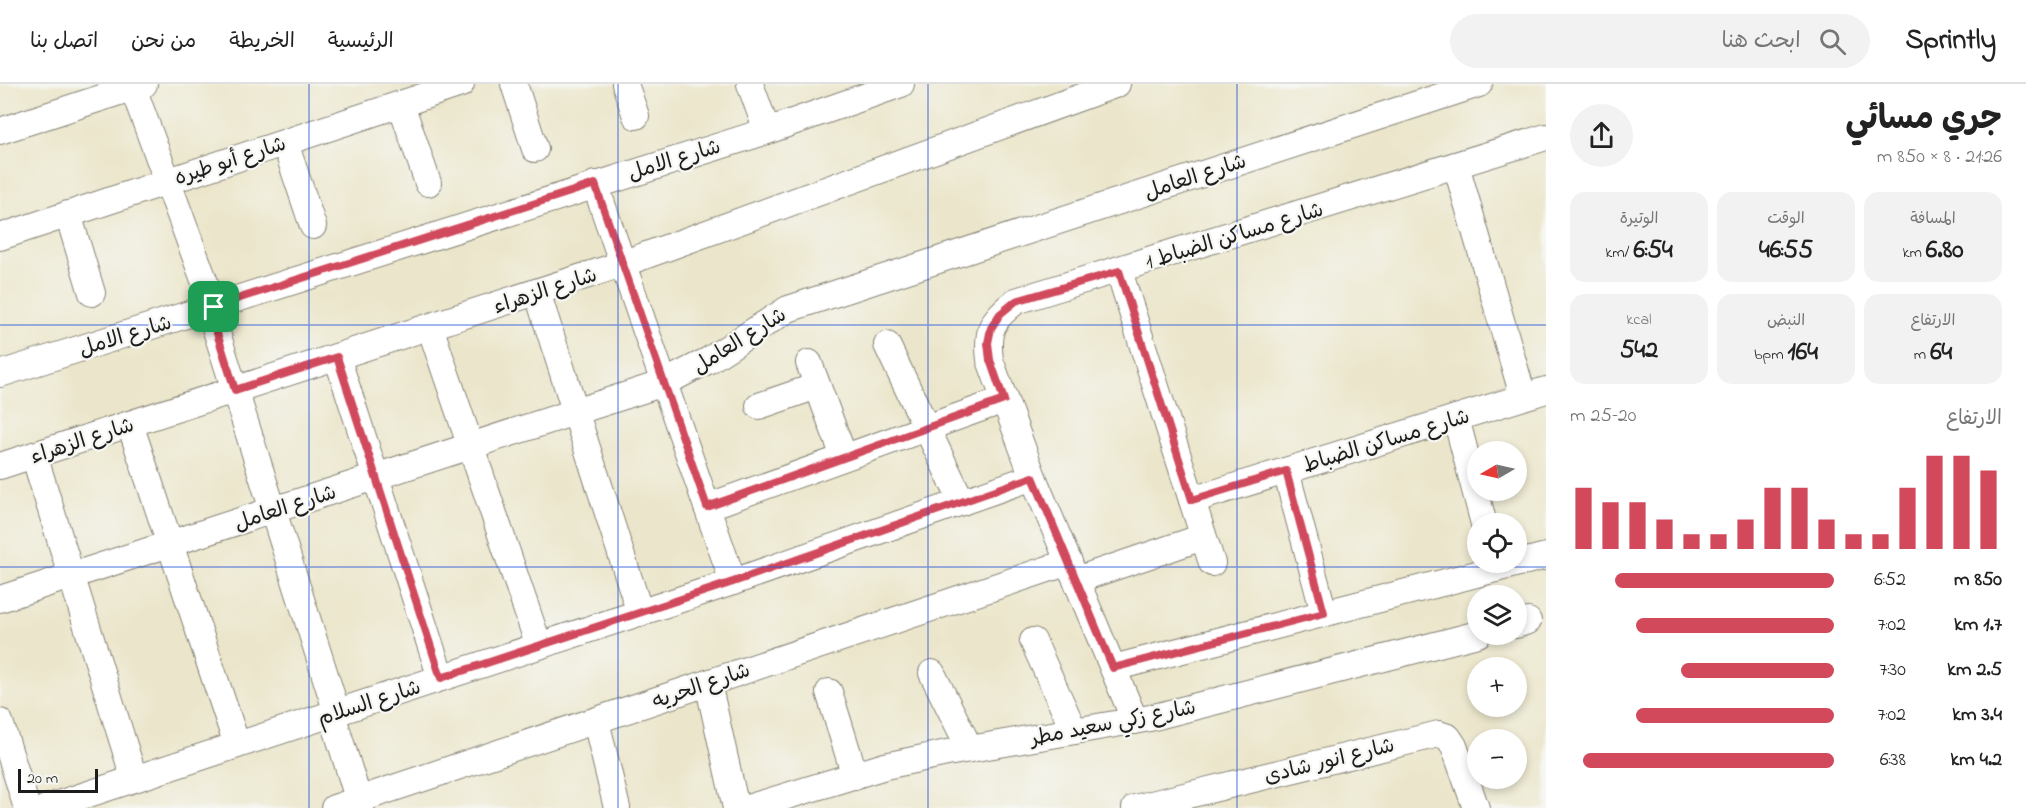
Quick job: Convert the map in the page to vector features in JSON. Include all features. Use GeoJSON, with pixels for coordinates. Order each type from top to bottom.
{"type":"FeatureCollection","features":[{"type":"Feature","properties":{"kind":"street","name":"شارع أبو طيره"},"geometry":{"type":"LineString","coordinates":[[0,237],[461,84]]}},
{"type":"Feature","properties":{"kind":"street"},"geometry":{"type":"LineString","coordinates":[[514,84],[535,149]]}},
{"type":"Feature","properties":{"kind":"street"},"geometry":{"type":"LineString","coordinates":[[625,84],[636,116]]}},
{"type":"Feature","properties":{"kind":"street"},"geometry":{"type":"LineString","coordinates":[[750,84],[767,130]]}},
{"type":"Feature","properties":{"kind":"street","name":"شارع الامل"},"geometry":{"type":"LineString","coordinates":[[0,374],[767,130],[901,84]]}},
{"type":"Feature","properties":{"kind":"street","name":"شارع الزهراء"},"geometry":{"type":"LineString","coordinates":[[0,466],[622,264],[1117,84]]}},
{"type":"Feature","properties":{"kind":"street","name":"شارع العامل"},"geometry":{"type":"LineString","coordinates":[[0,600],[664,384],[709,360],[788,309],[1479,84]]}},
{"type":"Feature","properties":{"kind":"street"},"geometry":{"type":"LineString","coordinates":[[0,131],[138,86],[212,308],[235,390],[335,713],[360,804]]}},
{"type":"Feature","properties":{"kind":"street"},"geometry":{"type":"LineString","coordinates":[[401,104],[428,183]]}},
{"type":"Feature","properties":{"kind":"street","name":"شارع مساكن الضباط 1"},"geometry":{"type":"LineString","coordinates":[[1135,721],[1033,477],[990,360],[988,343],[991,328],[1000,314],[1016,301],[1546,137]]}},
{"type":"Feature","properties":{"kind":"street"},"geometry":{"type":"LineString","coordinates":[[285,142],[313,226]]}},
{"type":"Feature","properties":{"kind":"street"},"geometry":{"type":"LineString","coordinates":[[1456,165],[1535,393]]}},
{"type":"Feature","properties":{"kind":"street"},"geometry":{"type":"LineString","coordinates":[[595,184],[733,582]]}},
{"type":"Feature","properties":{"kind":"street"},"geometry":{"type":"LineString","coordinates":[[68,214],[92,293]]}},
{"type":"Feature","properties":{"kind":"street"},"geometry":{"type":"LineString","coordinates":[[1119,271],[1212,563]]}},
{"type":"Feature","properties":{"kind":"street"},"geometry":{"type":"LineString","coordinates":[[537,292],[640,613]]}},
{"type":"Feature","properties":{"kind":"street"},"geometry":{"type":"LineString","coordinates":[[430,327],[539,646]]}},
{"type":"Feature","properties":{"kind":"street"},"geometry":{"type":"LineString","coordinates":[[887,345],[962,502]]}},
{"type":"Feature","properties":{"kind":"street"},"geometry":{"type":"LineString","coordinates":[[337,357],[441,678]]}},
{"type":"Feature","properties":{"kind":"street"},"geometry":{"type":"LineString","coordinates":[[759,406],[813,374],[844,457]]}},
{"type":"Feature","properties":{"kind":"street","name":"شارع مساكن الضباط"},"geometry":{"type":"LineString","coordinates":[[1192,500],[1535,393]]}},
{"type":"Feature","properties":{"kind":"street"},"geometry":{"type":"LineString","coordinates":[[707,507],[1004,400]]}},
{"type":"Feature","properties":{"kind":"street"},"geometry":{"type":"LineString","coordinates":[[1456,418],[1482,513]]}},
{"type":"Feature","properties":{"kind":"street"},"geometry":{"type":"LineString","coordinates":[[130,424],[237,745]]}},
{"type":"Feature","properties":{"kind":"street"},"geometry":{"type":"LineString","coordinates":[[34,455],[134,778]]}},
{"type":"Feature","properties":{"kind":"street"},"geometry":{"type":"LineString","coordinates":[[1286,471],[1324,613]]}},
{"type":"Feature","properties":{"kind":"street","name":"شارع السلام"},"geometry":{"type":"LineString","coordinates":[[46,808],[733,582],[1033,477]]}},
{"type":"Feature","properties":{"kind":"street","name":"شارع الحريه"},"geometry":{"type":"LineString","coordinates":[[334,808],[360,804],[708,683],[1072,571],[1203,537]]}},
{"type":"Feature","properties":{"kind":"street"},"geometry":{"type":"LineString","coordinates":[[1527,559],[1546,556]]}},
{"type":"Feature","properties":{"kind":"street"},"geometry":{"type":"LineString","coordinates":[[1113,668],[1467,573]]}},
{"type":"Feature","properties":{"kind":"street","name":"شارع زكي سعيد مطر"},"geometry":{"type":"LineString","coordinates":[[748,808],[885,766],[1135,721],[1467,637]]}},
{"type":"Feature","properties":{"kind":"street"},"geometry":{"type":"LineString","coordinates":[[1033,640],[1074,731]]}},
{"type":"Feature","properties":{"kind":"street"},"geometry":{"type":"LineString","coordinates":[[932,673],[970,749]]}},
{"type":"Feature","properties":{"kind":"street"},"geometry":{"type":"LineString","coordinates":[[708,683],[736,808]]}},
{"type":"Feature","properties":{"kind":"street"},"geometry":{"type":"LineString","coordinates":[[830,692],[855,776]]}},
{"type":"Feature","properties":{"kind":"street"},"geometry":{"type":"LineString","coordinates":[[596,721],[617,808]]}},
{"type":"Feature","properties":{"kind":"street"},"geometry":{"type":"LineString","coordinates":[[0,722],[27,808]]}},
{"type":"Feature","properties":{"kind":"street","name":"شارع انور شادى"},"geometry":{"type":"LineString","coordinates":[[1135,808],[1439,734],[1448,737],[1454,746],[1476,808]]}},
{"type":"Feature","properties":{"kind":"route"},"geometry":{"type":"LineString","coordinates":[[595,184],[707,507],[1004,400],[990,360],[988,343],[991,328],[1000,314],[1016,301],[1119,271],[1192,500],[1286,471],[1324,613],[1113,668],[1033,477],[733,582],[441,678],[337,357],[235,390],[209,308],[214,307],[595,184]]}}]}
